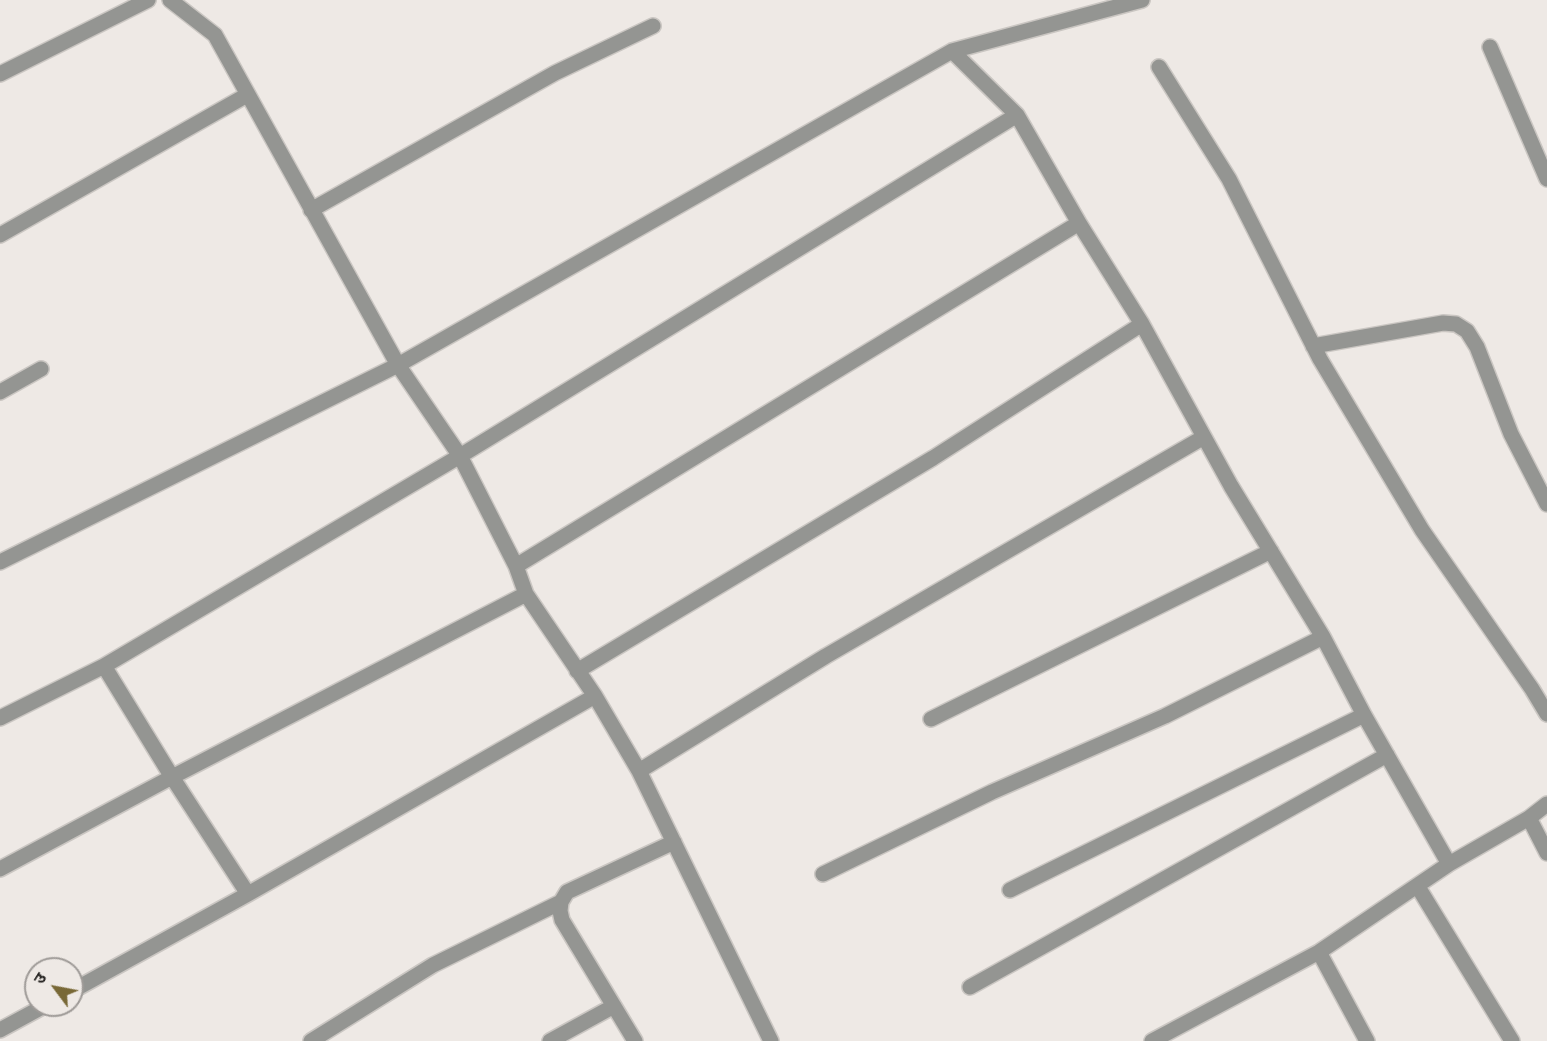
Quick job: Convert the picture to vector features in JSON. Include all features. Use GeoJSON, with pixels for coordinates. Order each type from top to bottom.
{"type":"FeatureCollection","features":[{"type":"Feature","properties":{"kind":"street"},"geometry":{"type":"LineString","coordinates":[[0,74],[148,0]]}},
{"type":"Feature","properties":{"kind":"street"},"geometry":{"type":"LineString","coordinates":[[170,0],[215,35],[398,365],[460,456],[516,566],[526,594],[595,696],[639,771],[771,1041]]}},
{"type":"Feature","properties":{"kind":"street"},"geometry":{"type":"LineString","coordinates":[[0,562],[398,365],[952,51],[1142,0]]}},
{"type":"Feature","properties":{"kind":"street"},"geometry":{"type":"LineString","coordinates":[[311,210],[555,74],[653,26]]}},
{"type":"Feature","properties":{"kind":"street"},"geometry":{"type":"LineString","coordinates":[[1490,47],[1547,179]]}},
{"type":"Feature","properties":{"kind":"street"},"geometry":{"type":"LineString","coordinates":[[952,51],[1017,115],[1079,224],[1142,324],[1231,486],[1323,638],[1364,716],[1449,864]]}},
{"type":"Feature","properties":{"kind":"street"},"geometry":{"type":"LineString","coordinates":[[1159,67],[1228,179],[1313,346],[1422,530],[1547,714]]}},
{"type":"Feature","properties":{"kind":"street"},"geometry":{"type":"LineString","coordinates":[[0,235],[247,95]]}},
{"type":"Feature","properties":{"kind":"street"},"geometry":{"type":"LineString","coordinates":[[0,718],[104,666],[460,456],[1017,115]]}},
{"type":"Feature","properties":{"kind":"street"},"geometry":{"type":"LineString","coordinates":[[516,566],[1079,224]]}},
{"type":"Feature","properties":{"kind":"street"},"geometry":{"type":"LineString","coordinates":[[1313,346],[1443,323],[1456,324],[1467,332],[1477,347],[1511,434],[1547,504]]}},
{"type":"Feature","properties":{"kind":"street"},"geometry":{"type":"LineString","coordinates":[[577,671],[933,458],[1142,324]]}},
{"type":"Feature","properties":{"kind":"street"},"geometry":{"type":"LineString","coordinates":[[0,392],[41,369]]}},
{"type":"Feature","properties":{"kind":"street"},"geometry":{"type":"LineString","coordinates":[[639,771],[826,656],[1204,437]]}},
{"type":"Feature","properties":{"kind":"street"},"geometry":{"type":"LineString","coordinates":[[931,719],[1271,551]]}},
{"type":"Feature","properties":{"kind":"street"},"geometry":{"type":"LineString","coordinates":[[0,869],[172,777],[526,594]]}},
{"type":"Feature","properties":{"kind":"street"},"geometry":{"type":"LineString","coordinates":[[823,874],[992,792],[1165,716],[1323,638]]}},
{"type":"Feature","properties":{"kind":"street"},"geometry":{"type":"LineString","coordinates":[[104,666],[172,777],[249,894]]}},
{"type":"Feature","properties":{"kind":"street"},"geometry":{"type":"LineString","coordinates":[[84,984],[249,894],[595,696]]}},
{"type":"Feature","properties":{"kind":"street"},"geometry":{"type":"LineString","coordinates":[[1010,890],[1364,716]]}},
{"type":"Feature","properties":{"kind":"street"},"geometry":{"type":"LineString","coordinates":[[969,987],[1387,755]]}},
{"type":"Feature","properties":{"kind":"street"},"geometry":{"type":"LineString","coordinates":[[1152,1041],[1319,952],[1449,864],[1529,818],[1547,804]]}},
{"type":"Feature","properties":{"kind":"street"},"geometry":{"type":"LineString","coordinates":[[1529,818],[1547,853]]}},
{"type":"Feature","properties":{"kind":"street"},"geometry":{"type":"LineString","coordinates":[[635,1041],[562,920],[561,902],[567,892],[674,842]]}},
{"type":"Feature","properties":{"kind":"street"},"geometry":{"type":"LineString","coordinates":[[1418,886],[1512,1041]]}},
{"type":"Feature","properties":{"kind":"street"},"geometry":{"type":"LineString","coordinates":[[311,1041],[432,964],[561,902]]}},
{"type":"Feature","properties":{"kind":"street"},"geometry":{"type":"LineString","coordinates":[[1319,952],[1367,1041]]}},
{"type":"Feature","properties":{"kind":"street"},"geometry":{"type":"LineString","coordinates":[[550,1041],[614,1006]]}},
{"type":"Feature","properties":{"kind":"street"},"geometry":{"type":"LineString","coordinates":[[0,1030],[24,1017]]}}]}
